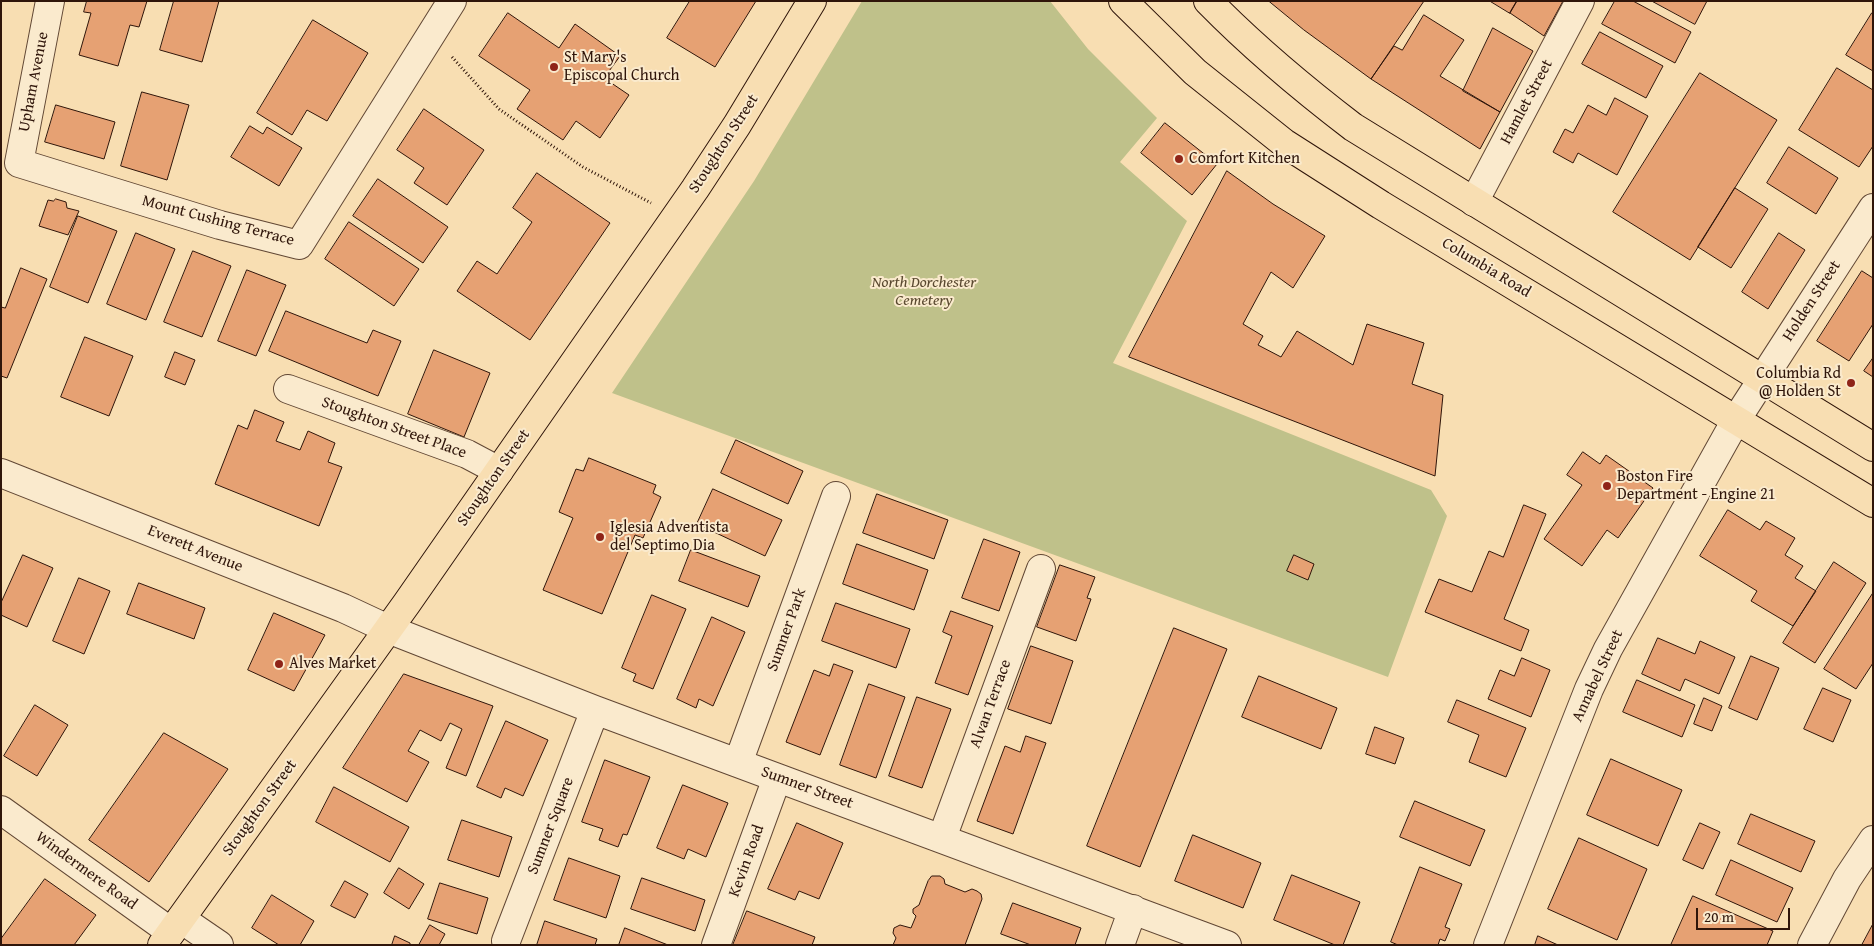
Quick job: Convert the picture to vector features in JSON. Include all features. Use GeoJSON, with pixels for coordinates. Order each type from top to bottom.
{"type":"FeatureCollection","features":[{"type":"Feature","properties":{"kind":"main road","name":"Stoughton Street"},"geometry":{"type":"LineString","coordinates":[[172,932],[388,629],[695,189],[737,125],[812,1]]}},
{"type":"Feature","properties":{"kind":"main road","name":"Columbia Road"},"geometry":{"type":"LineString","coordinates":[[1123,1],[1195,72],[1284,143],[1381,205],[1873,503]]}},
{"type":"Feature","properties":{"kind":"main road"},"geometry":{"type":"LineString","coordinates":[[1208,1],[1264,55],[1353,127],[1873,447]]}},
{"type":"Feature","properties":{"kind":"street","name":"Upham Avenue"},"geometry":{"type":"LineString","coordinates":[[18,163],[50,1]]}},
{"type":"Feature","properties":{"kind":"street","name":"Hamlet Street"},"geometry":{"type":"LineString","coordinates":[[1474,202],[1580,1]]}},
{"type":"Feature","properties":{"kind":"street","name":"Mount Cushing Terrace"},"geometry":{"type":"LineString","coordinates":[[18,163],[220,225],[299,245],[439,12]]}},
{"type":"Feature","properties":{"kind":"street","name":"Holden Street"},"geometry":{"type":"LineString","coordinates":[[1736,420],[1873,208]]}},
{"type":"Feature","properties":{"kind":"street","name":"Stoughton Street Place"},"geometry":{"type":"LineString","coordinates":[[288,389],[467,454],[499,471]]}},
{"type":"Feature","properties":{"kind":"street","name":"Annabel Street"},"geometry":{"type":"LineString","coordinates":[[1488,945],[1598,670],[1736,420]]}},
{"type":"Feature","properties":{"kind":"street","name":"Everett Avenue"},"geometry":{"type":"LineString","coordinates":[[1,473],[334,604],[388,629]]}},
{"type":"Feature","properties":{"kind":"street","name":"Sumner Park"},"geometry":{"type":"LineString","coordinates":[[738,763],[836,496]]}},
{"type":"Feature","properties":{"kind":"street","name":"Alvan Terrace"},"geometry":{"type":"LineString","coordinates":[[942,838],[1041,569]]}},
{"type":"Feature","properties":{"kind":"street","name":"Sumner Street"},"geometry":{"type":"LineString","coordinates":[[388,629],[595,710],[1227,945]]}},
{"type":"Feature","properties":{"kind":"street","name":"Sumner Square"},"geometry":{"type":"LineString","coordinates":[[506,942],[595,710]]}},
{"type":"Feature","properties":{"kind":"street","name":"Kevin Road"},"geometry":{"type":"LineString","coordinates":[[716,945],[777,778]]}},
{"type":"Feature","properties":{"kind":"street","name":"Windermere Road"},"geometry":{"type":"LineString","coordinates":[[1,810],[172,932],[218,945]]}},
{"type":"Feature","properties":{"kind":"street"},"geometry":{"type":"LineString","coordinates":[[1812,945],[1847,879],[1873,840]]}},
{"type":"Feature","properties":{"kind":"street"},"geometry":{"type":"LineString","coordinates":[[1120,945],[1133,909]]}},
{"type":"Feature","properties":{"kind":"path"},"geometry":{"type":"LineString","coordinates":[[439,12],[499,109],[583,167],[640,197]]}},
{"type":"Feature","properties":{"kind":"green space","name":"North Dorchester Cemetery"},"geometry":{"type":"Polygon","coordinates":[[[862,1],[1050,1],[1088,49],[1157,118],[1120,162],[1187,221],[1113,363],[1431,490],[1447,516],[1388,677],[612,393],[754,181],[862,1]]]}},
{"type":"Feature","properties":{"kind":"building"},"geometry":{"type":"Polygon","coordinates":[[[87,1],[147,1],[139,27],[130,25],[118,66],[79,55],[91,13],[84,12],[87,1]]]}},
{"type":"Feature","properties":{"kind":"building"},"geometry":{"type":"Polygon","coordinates":[[[174,1],[219,1],[202,62],[160,50],[174,1]]]}},
{"type":"Feature","properties":{"kind":"building"},"geometry":{"type":"Polygon","coordinates":[[[690,1],[756,1],[715,67],[667,38],[690,1]]]}},
{"type":"Feature","properties":{"kind":"building"},"geometry":{"type":"Polygon","coordinates":[[[1269,1],[1424,1],[1371,79],[1304,30],[1269,1]]]}},
{"type":"Feature","properties":{"kind":"building"},"geometry":{"type":"Polygon","coordinates":[[[1490,1],[1517,1],[1510,13],[1490,1]]]}},
{"type":"Feature","properties":{"kind":"building"},"geometry":{"type":"Polygon","coordinates":[[[1517,1],[1563,1],[1544,36],[1510,13],[1517,1]]]}},
{"type":"Feature","properties":{"kind":"building"},"geometry":{"type":"Polygon","coordinates":[[[1615,1],[1633,1],[1691,32],[1675,63],[1602,24],[1615,1]]]}},
{"type":"Feature","properties":{"kind":"building"},"geometry":{"type":"Polygon","coordinates":[[[1652,1],[1707,1],[1695,24],[1652,1]]]}},
{"type":"Feature","properties":{"kind":"building","name":"St Mary's Episcopal Church"},"geometry":{"type":"Polygon","coordinates":[[[508,13],[559,48],[575,24],[620,56],[604,78],[629,95],[600,138],[576,121],[563,140],[517,109],[530,90],[479,56],[508,13]]]}},
{"type":"Feature","properties":{"kind":"building"},"geometry":{"type":"Polygon","coordinates":[[[1873,13],[1873,71],[1846,55],[1873,13]]]}},
{"type":"Feature","properties":{"kind":"building"},"geometry":{"type":"Polygon","coordinates":[[[1424,15],[1464,40],[1440,76],[1500,112],[1480,149],[1371,79],[1394,46],[1402,50],[1424,15]]]}},
{"type":"Feature","properties":{"kind":"building"},"geometry":{"type":"Polygon","coordinates":[[[313,20],[368,53],[327,121],[307,110],[292,135],[257,113],[313,20]]]}},
{"type":"Feature","properties":{"kind":"building"},"geometry":{"type":"Polygon","coordinates":[[[1493,28],[1533,51],[1500,112],[1463,91],[1493,28]]]}},
{"type":"Feature","properties":{"kind":"building"},"geometry":{"type":"Polygon","coordinates":[[[1600,32],[1663,66],[1646,98],[1582,64],[1600,32]]]}},
{"type":"Feature","properties":{"kind":"building"},"geometry":{"type":"Polygon","coordinates":[[[1837,68],[1873,90],[1873,146],[1859,167],[1799,130],[1837,68]]]}},
{"type":"Feature","properties":{"kind":"building"},"geometry":{"type":"Polygon","coordinates":[[[1700,73],[1777,120],[1690,260],[1613,212],[1700,73]]]}},
{"type":"Feature","properties":{"kind":"building"},"geometry":{"type":"Polygon","coordinates":[[[142,92],[189,105],[167,180],[121,166],[142,92]]]}},
{"type":"Feature","properties":{"kind":"building"},"geometry":{"type":"Polygon","coordinates":[[[1615,98],[1648,116],[1617,175],[1578,153],[1573,163],[1553,152],[1565,129],[1573,133],[1588,105],[1606,115],[1615,98]]]}},
{"type":"Feature","properties":{"kind":"building"},"geometry":{"type":"Polygon","coordinates":[[[56,105],[115,122],[104,159],[45,142],[56,105]]]}},
{"type":"Feature","properties":{"kind":"building"},"geometry":{"type":"Polygon","coordinates":[[[424,109],[484,150],[447,205],[414,183],[424,168],[397,150],[424,109]]]}},
{"type":"Feature","properties":{"kind":"building","name":"Comfort Kitchen"},"geometry":{"type":"Polygon","coordinates":[[[1165,123],[1217,164],[1192,195],[1141,153],[1165,123]]]}},
{"type":"Feature","properties":{"kind":"building"},"geometry":{"type":"Polygon","coordinates":[[[250,126],[263,134],[267,127],[302,148],[279,186],[231,157],[250,126]]]}},
{"type":"Feature","properties":{"kind":"building"},"geometry":{"type":"Polygon","coordinates":[[[1789,147],[1838,178],[1816,214],[1767,183],[1789,147]]]}},
{"type":"Feature","properties":{"kind":"building"},"geometry":{"type":"Polygon","coordinates":[[[1227,171],[1273,204],[1325,236],[1293,288],[1271,272],[1243,324],[1263,336],[1258,345],[1281,357],[1297,331],[1353,365],[1367,324],[1424,343],[1412,384],[1443,395],[1435,476],[1129,357],[1227,171]]]}},
{"type":"Feature","properties":{"kind":"building"},"geometry":{"type":"Polygon","coordinates":[[[537,173],[610,223],[530,340],[457,291],[477,261],[497,274],[532,222],[513,208],[537,173]]]}},
{"type":"Feature","properties":{"kind":"building"},"geometry":{"type":"Polygon","coordinates":[[[378,179],[448,227],[423,263],[353,216],[378,179]]]}},
{"type":"Feature","properties":{"kind":"building"},"geometry":{"type":"Polygon","coordinates":[[[1735,188],[1768,209],[1731,268],[1698,247],[1735,188]]]}},
{"type":"Feature","properties":{"kind":"building"},"geometry":{"type":"Polygon","coordinates":[[[56,199],[66,202],[67,208],[79,211],[68,235],[39,226],[48,200],[53,201],[56,199]]]}},
{"type":"Feature","properties":{"kind":"building"},"geometry":{"type":"Polygon","coordinates":[[[78,216],[117,231],[88,303],[50,287],[78,216]]]}},
{"type":"Feature","properties":{"kind":"building"},"geometry":{"type":"Polygon","coordinates":[[[349,222],[419,269],[394,306],[325,259],[349,222]]]}},
{"type":"Feature","properties":{"kind":"building"},"geometry":{"type":"Polygon","coordinates":[[[136,233],[175,249],[146,320],[107,304],[136,233]]]}},
{"type":"Feature","properties":{"kind":"building"},"geometry":{"type":"Polygon","coordinates":[[[1779,233],[1805,250],[1768,309],[1742,292],[1779,233]]]}},
{"type":"Feature","properties":{"kind":"building"},"geometry":{"type":"Polygon","coordinates":[[[193,251],[231,266],[202,337],[164,322],[193,251]]]}},
{"type":"Feature","properties":{"kind":"building"},"geometry":{"type":"Polygon","coordinates":[[[21,268],[47,279],[7,378],[1,376],[1,307],[5,308],[21,268]]]}},
{"type":"Feature","properties":{"kind":"building"},"geometry":{"type":"Polygon","coordinates":[[[247,270],[286,285],[256,356],[218,341],[247,270]]]}},
{"type":"Feature","properties":{"kind":"building"},"geometry":{"type":"Polygon","coordinates":[[[1862,271],[1873,278],[1873,324],[1849,361],[1817,341],[1862,271]]]}},
{"type":"Feature","properties":{"kind":"building"},"geometry":{"type":"Polygon","coordinates":[[[286,311],[367,343],[373,330],[401,341],[378,396],[269,351],[286,311]]]}},
{"type":"Feature","properties":{"kind":"building"},"geometry":{"type":"Polygon","coordinates":[[[85,337],[133,356],[109,416],[61,397],[85,337]]]}},
{"type":"Feature","properties":{"kind":"building"},"geometry":{"type":"Polygon","coordinates":[[[434,350],[490,373],[464,437],[408,414],[434,350]]]}},
{"type":"Feature","properties":{"kind":"building"},"geometry":{"type":"Polygon","coordinates":[[[175,352],[195,360],[185,385],[165,377],[175,352]]]}},
{"type":"Feature","properties":{"kind":"building"},"geometry":{"type":"Polygon","coordinates":[[[1873,358],[1873,377],[1864,371],[1873,358]]]}},
{"type":"Feature","properties":{"kind":"building"},"geometry":{"type":"Polygon","coordinates":[[[255,410],[284,422],[276,441],[300,450],[308,431],[335,443],[328,462],[342,467],[319,526],[215,484],[238,425],[247,429],[255,410]]]}},
{"type":"Feature","properties":{"kind":"building"},"geometry":{"type":"Polygon","coordinates":[[[736,440],[803,471],[788,504],[721,473],[736,440]]]}},
{"type":"Feature","properties":{"kind":"building","name":"Boston Fire Department - Engine 21"},"geometry":{"type":"Polygon","coordinates":[[[1583,452],[1600,464],[1606,455],[1653,488],[1618,538],[1607,530],[1582,566],[1544,539],[1582,485],[1567,475],[1583,452]]]}},
{"type":"Feature","properties":{"kind":"building","name":"Iglesia Adventista del Septimo Dia"},"geometry":{"type":"Polygon","coordinates":[[[589,458],[656,485],[653,493],[661,497],[643,538],[635,535],[602,614],[543,590],[573,518],[559,512],[576,469],[583,471],[589,458]]]}},
{"type":"Feature","properties":{"kind":"building"},"geometry":{"type":"Polygon","coordinates":[[[713,489],[782,520],[765,556],[697,524],[713,489]]]}},
{"type":"Feature","properties":{"kind":"building"},"geometry":{"type":"Polygon","coordinates":[[[877,494],[948,520],[934,559],[863,533],[877,494]]]}},
{"type":"Feature","properties":{"kind":"building"},"geometry":{"type":"Polygon","coordinates":[[[1524,505],[1546,514],[1504,619],[1529,630],[1521,651],[1425,612],[1439,579],[1472,592],[1489,551],[1503,557],[1524,505]]]}},
{"type":"Feature","properties":{"kind":"building"},"geometry":{"type":"Polygon","coordinates":[[[1728,510],[1760,530],[1766,521],[1795,538],[1785,555],[1803,566],[1795,578],[1816,591],[1793,626],[1751,601],[1757,591],[1700,556],[1728,510]]]}},
{"type":"Feature","properties":{"kind":"building"},"geometry":{"type":"Polygon","coordinates":[[[984,539],[1020,552],[999,611],[962,598],[984,539]]]}},
{"type":"Feature","properties":{"kind":"building"},"geometry":{"type":"Polygon","coordinates":[[[857,544],[928,570],[914,610],[843,584],[857,544]]]}},
{"type":"Feature","properties":{"kind":"building"},"geometry":{"type":"Polygon","coordinates":[[[691,550],[760,576],[748,607],[679,581],[691,550]]]}},
{"type":"Feature","properties":{"kind":"building"},"geometry":{"type":"Polygon","coordinates":[[[23,555],[53,568],[27,627],[1,615],[1,603],[23,555]]]}},
{"type":"Feature","properties":{"kind":"building"},"geometry":{"type":"Polygon","coordinates":[[[1294,555],[1314,564],[1308,580],[1287,571],[1294,555]]]}},
{"type":"Feature","properties":{"kind":"building"},"geometry":{"type":"Polygon","coordinates":[[[1834,562],[1866,583],[1815,663],[1783,643],[1834,562]]]}},
{"type":"Feature","properties":{"kind":"building"},"geometry":{"type":"Polygon","coordinates":[[[1060,565],[1095,577],[1087,598],[1091,599],[1076,641],[1037,627],[1060,565]]]}},
{"type":"Feature","properties":{"kind":"building"},"geometry":{"type":"Polygon","coordinates":[[[79,578],[110,591],[84,654],[53,641],[79,578]]]}},
{"type":"Feature","properties":{"kind":"building"},"geometry":{"type":"Polygon","coordinates":[[[139,583],[205,608],[194,639],[127,614],[139,583]]]}},
{"type":"Feature","properties":{"kind":"building"},"geometry":{"type":"Polygon","coordinates":[[[1873,593],[1873,663],[1856,689],[1824,669],[1873,593]]]}},
{"type":"Feature","properties":{"kind":"building"},"geometry":{"type":"Polygon","coordinates":[[[652,595],[686,609],[653,689],[633,681],[636,674],[622,668],[652,595]]]}},
{"type":"Feature","properties":{"kind":"building"},"geometry":{"type":"Polygon","coordinates":[[[836,603],[910,629],[896,668],[822,641],[836,603]]]}},
{"type":"Feature","properties":{"kind":"building"},"geometry":{"type":"Polygon","coordinates":[[[951,611],[993,626],[968,695],[935,683],[952,636],[943,632],[951,611]]]}},
{"type":"Feature","properties":{"kind":"building"},"geometry":{"type":"Polygon","coordinates":[[[274,613],[325,635],[294,691],[248,670],[274,613]]]}},
{"type":"Feature","properties":{"kind":"building"},"geometry":{"type":"Polygon","coordinates":[[[712,617],[745,632],[713,706],[699,699],[696,708],[677,699],[712,617]]]}},
{"type":"Feature","properties":{"kind":"building"},"geometry":{"type":"Polygon","coordinates":[[[1174,628],[1227,649],[1140,867],[1087,846],[1174,628]]]}},
{"type":"Feature","properties":{"kind":"building"},"geometry":{"type":"Polygon","coordinates":[[[1658,638],[1695,654],[1700,641],[1735,657],[1719,694],[1685,679],[1680,691],[1642,674],[1658,638]]]}},
{"type":"Feature","properties":{"kind":"building"},"geometry":{"type":"Polygon","coordinates":[[[1031,646],[1073,661],[1051,724],[1008,709],[1031,646]]]}},
{"type":"Feature","properties":{"kind":"building"},"geometry":{"type":"Polygon","coordinates":[[[1751,656],[1779,668],[1757,720],[1729,708],[1751,656]]]}},
{"type":"Feature","properties":{"kind":"building"},"geometry":{"type":"Polygon","coordinates":[[[1522,658],[1550,670],[1531,717],[1488,699],[1500,670],[1514,676],[1522,658]]]}},
{"type":"Feature","properties":{"kind":"building"},"geometry":{"type":"Polygon","coordinates":[[[834,664],[853,671],[820,755],[786,742],[814,670],[829,676],[834,664]]]}},
{"type":"Feature","properties":{"kind":"building"},"geometry":{"type":"Polygon","coordinates":[[[404,674],[493,706],[466,776],[446,768],[462,729],[450,723],[441,741],[420,730],[408,751],[429,762],[407,802],[343,768],[404,674]]]}},
{"type":"Feature","properties":{"kind":"building"},"geometry":{"type":"Polygon","coordinates":[[[1259,676],[1337,708],[1321,749],[1242,717],[1259,676]]]}},
{"type":"Feature","properties":{"kind":"building"},"geometry":{"type":"Polygon","coordinates":[[[1637,680],[1695,705],[1682,737],[1623,712],[1637,680]]]}},
{"type":"Feature","properties":{"kind":"building"},"geometry":{"type":"Polygon","coordinates":[[[869,684],[905,697],[876,778],[840,765],[869,684]]]}},
{"type":"Feature","properties":{"kind":"building"},"geometry":{"type":"Polygon","coordinates":[[[1823,688],[1851,700],[1833,742],[1804,729],[1823,688]]]}},
{"type":"Feature","properties":{"kind":"building"},"geometry":{"type":"Polygon","coordinates":[[[917,697],[951,709],[922,788],[889,776],[917,697]]]}},
{"type":"Feature","properties":{"kind":"building"},"geometry":{"type":"Polygon","coordinates":[[[1704,698],[1722,706],[1712,731],[1694,724],[1704,698]]]}},
{"type":"Feature","properties":{"kind":"building"},"geometry":{"type":"Polygon","coordinates":[[[1457,700],[1526,728],[1506,777],[1469,762],[1479,735],[1448,722],[1457,700]]]}},
{"type":"Feature","properties":{"kind":"building"},"geometry":{"type":"Polygon","coordinates":[[[35,705],[68,725],[37,776],[4,756],[35,705]]]}},
{"type":"Feature","properties":{"kind":"building"},"geometry":{"type":"Polygon","coordinates":[[[506,721],[548,740],[523,796],[505,788],[501,798],[477,787],[506,721]]]}},
{"type":"Feature","properties":{"kind":"building"},"geometry":{"type":"Polygon","coordinates":[[[1375,727],[1404,738],[1395,764],[1366,754],[1375,727]]]}},
{"type":"Feature","properties":{"kind":"building"},"geometry":{"type":"Polygon","coordinates":[[[164,733],[228,769],[149,882],[89,840],[164,733]]]}},
{"type":"Feature","properties":{"kind":"building"},"geometry":{"type":"Polygon","coordinates":[[[1026,736],[1046,743],[1013,834],[977,821],[1005,746],[1020,752],[1026,736]]]}},
{"type":"Feature","properties":{"kind":"building"},"geometry":{"type":"Polygon","coordinates":[[[1611,759],[1682,790],[1658,846],[1587,815],[1611,759]]]}},
{"type":"Feature","properties":{"kind":"building"},"geometry":{"type":"Polygon","coordinates":[[[605,760],[650,777],[627,835],[623,834],[618,847],[599,840],[603,829],[582,822],[605,760]]]}},
{"type":"Feature","properties":{"kind":"building"},"geometry":{"type":"Polygon","coordinates":[[[683,785],[728,803],[706,857],[688,849],[684,859],[657,848],[683,785]]]}},
{"type":"Feature","properties":{"kind":"building"},"geometry":{"type":"Polygon","coordinates":[[[334,787],[409,827],[390,862],[316,822],[334,787]]]}},
{"type":"Feature","properties":{"kind":"building"},"geometry":{"type":"Polygon","coordinates":[[[1415,801],[1485,830],[1470,866],[1400,837],[1415,801]]]}},
{"type":"Feature","properties":{"kind":"building"},"geometry":{"type":"Polygon","coordinates":[[[1751,814],[1815,841],[1801,872],[1738,844],[1751,814]]]}},
{"type":"Feature","properties":{"kind":"building"},"geometry":{"type":"Polygon","coordinates":[[[462,820],[512,837],[499,877],[448,860],[462,820]]]}},
{"type":"Feature","properties":{"kind":"building"},"geometry":{"type":"Polygon","coordinates":[[[797,823],[843,843],[819,899],[799,891],[795,900],[768,889],[797,823]]]}},
{"type":"Feature","properties":{"kind":"building"},"geometry":{"type":"Polygon","coordinates":[[[1700,823],[1720,832],[1703,869],[1683,860],[1700,823]]]}},
{"type":"Feature","properties":{"kind":"building"},"geometry":{"type":"Polygon","coordinates":[[[1193,835],[1261,863],[1243,908],[1175,881],[1193,835]]]}},
{"type":"Feature","properties":{"kind":"building"},"geometry":{"type":"Polygon","coordinates":[[[1579,838],[1647,869],[1617,940],[1548,909],[1579,838]]]}},
{"type":"Feature","properties":{"kind":"building"},"geometry":{"type":"Polygon","coordinates":[[[569,858],[620,876],[606,918],[554,900],[569,858]]]}},
{"type":"Feature","properties":{"kind":"building"},"geometry":{"type":"Polygon","coordinates":[[[1731,860],[1793,888],[1777,922],[1716,895],[1731,860]]]}},
{"type":"Feature","properties":{"kind":"building"},"geometry":{"type":"Polygon","coordinates":[[[1420,867],[1462,884],[1445,927],[1450,929],[1445,941],[1440,939],[1438,945],[1398,945],[1391,942],[1420,867]]]}},
{"type":"Feature","properties":{"kind":"building"},"geometry":{"type":"Polygon","coordinates":[[[399,868],[424,884],[409,909],[384,893],[399,868]]]}},
{"type":"Feature","properties":{"kind":"building"},"geometry":{"type":"Polygon","coordinates":[[[1292,875],[1360,902],[1343,945],[1335,945],[1274,920],[1292,875]]]}},
{"type":"Feature","properties":{"kind":"building"},"geometry":{"type":"Polygon","coordinates":[[[932,876],[940,876],[944,879],[945,884],[965,892],[972,889],[981,894],[982,899],[965,945],[893,945],[896,938],[893,933],[894,928],[900,925],[911,928],[916,916],[913,913],[913,909],[919,905],[928,881],[932,876]]]}},
{"type":"Feature","properties":{"kind":"building"},"geometry":{"type":"Polygon","coordinates":[[[642,878],[705,900],[695,931],[631,909],[642,878]]]}},
{"type":"Feature","properties":{"kind":"building"},"geometry":{"type":"Polygon","coordinates":[[[45,879],[96,915],[74,945],[1,945],[1,939],[45,879]]]}},
{"type":"Feature","properties":{"kind":"building"},"geometry":{"type":"Polygon","coordinates":[[[345,881],[368,894],[355,918],[331,906],[345,881]]]}},
{"type":"Feature","properties":{"kind":"building"},"geometry":{"type":"Polygon","coordinates":[[[440,883],[488,898],[477,934],[428,919],[440,883]]]}},
{"type":"Feature","properties":{"kind":"building"},"geometry":{"type":"Polygon","coordinates":[[[272,895],[314,921],[300,945],[279,945],[252,928],[272,895]]]}},
{"type":"Feature","properties":{"kind":"building"},"geometry":{"type":"Polygon","coordinates":[[[1693,896],[1773,931],[1767,945],[1671,945],[1693,896]]]}},
{"type":"Feature","properties":{"kind":"building"},"geometry":{"type":"Polygon","coordinates":[[[1013,903],[1081,928],[1075,945],[1031,945],[1001,934],[1013,903]]]}},
{"type":"Feature","properties":{"kind":"building"},"geometry":{"type":"Polygon","coordinates":[[[747,911],[815,937],[812,945],[733,945],[747,911]]]}},
{"type":"Feature","properties":{"kind":"building"},"geometry":{"type":"Polygon","coordinates":[[[545,921],[597,939],[595,945],[537,945],[545,921]]]}},
{"type":"Feature","properties":{"kind":"building"},"geometry":{"type":"Polygon","coordinates":[[[1873,924],[1873,945],[1862,945],[1873,924]]]}},
{"type":"Feature","properties":{"kind":"building"},"geometry":{"type":"Polygon","coordinates":[[[430,925],[445,934],[439,945],[419,945],[430,925]]]}},
{"type":"Feature","properties":{"kind":"building"},"geometry":{"type":"Polygon","coordinates":[[[625,928],[668,945],[619,945],[625,928]]]}},
{"type":"Feature","properties":{"kind":"building"},"geometry":{"type":"Polygon","coordinates":[[[395,936],[410,943],[410,945],[392,945],[395,936]]]}},
{"type":"Feature","properties":{"kind":"building"},"geometry":{"type":"Polygon","coordinates":[[[1538,936],[1558,945],[1535,945],[1538,936]]]}},
{"type":"Feature","properties":{"kind":"place","name":"St Mary's Episcopal Church"},"geometry":{"type":"Point","coordinates":[554,67]}},
{"type":"Feature","properties":{"kind":"place","name":"Comfort Kitchen"},"geometry":{"type":"Point","coordinates":[1179,159]}},
{"type":"Feature","properties":{"kind":"place","name":"Columbia Rd @ Holden St"},"geometry":{"type":"Point","coordinates":[1851,383]}},
{"type":"Feature","properties":{"kind":"place","name":"Boston Fire Department - Engine 21"},"geometry":{"type":"Point","coordinates":[1607,486]}},
{"type":"Feature","properties":{"kind":"place","name":"Iglesia Adventista del Septimo Dia"},"geometry":{"type":"Point","coordinates":[600,537]}},
{"type":"Feature","properties":{"kind":"place","name":"Alves Market"},"geometry":{"type":"Point","coordinates":[279,664]}}]}
